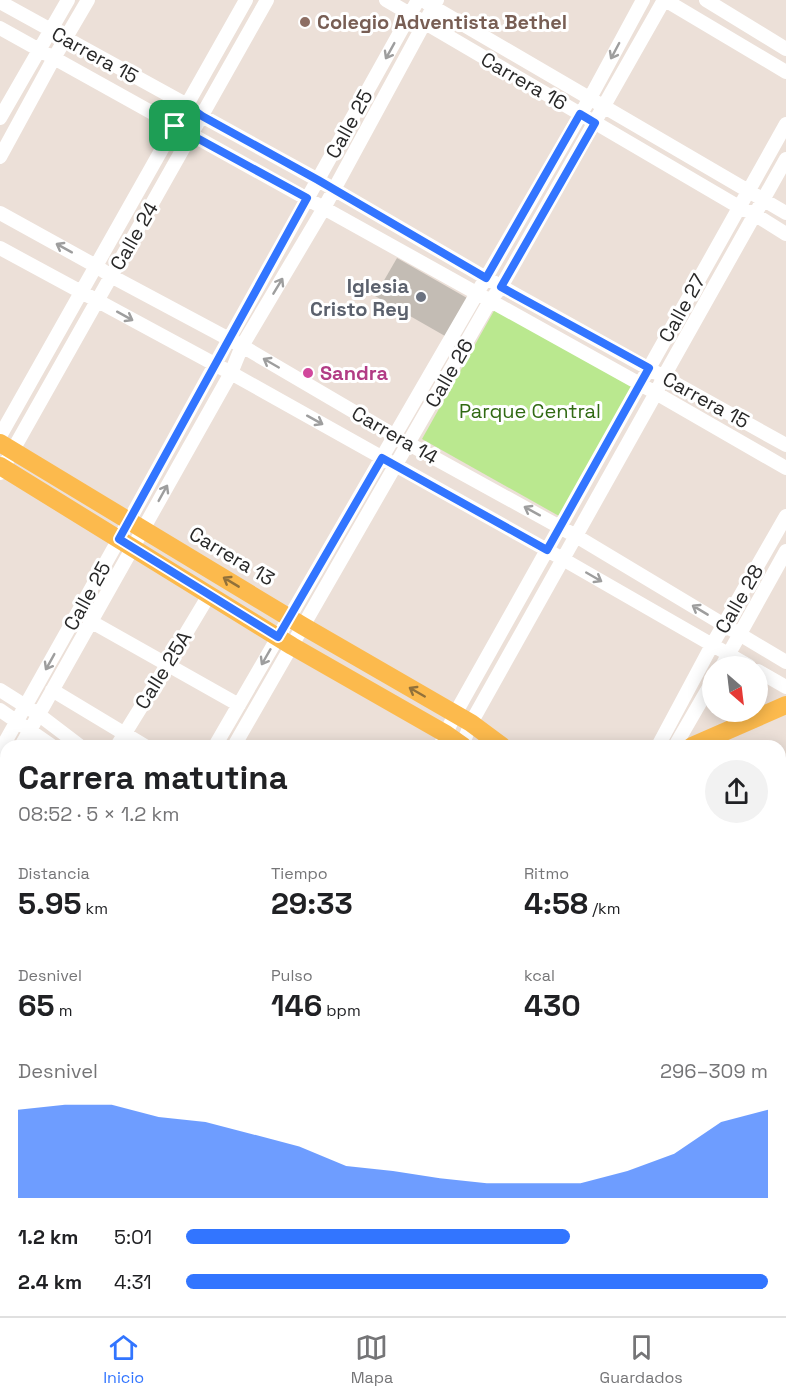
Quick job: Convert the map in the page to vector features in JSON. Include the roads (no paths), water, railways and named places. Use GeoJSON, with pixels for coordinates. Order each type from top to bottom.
{"type":"FeatureCollection","features":[{"type":"Feature","properties":{"kind":"main road","name":"Carrera 13"},"geometry":{"type":"LineString","coordinates":[[6,447],[296,622],[471,723],[494,740]]}},
{"type":"Feature","properties":{"kind":"main road"},"geometry":{"type":"LineString","coordinates":[[1,469],[126,543],[443,740]]}},
{"type":"Feature","properties":{"kind":"main road"},"geometry":{"type":"LineString","coordinates":[[706,740],[786,705]]}},
{"type":"Feature","properties":{"kind":"street"},"geometry":{"type":"LineString","coordinates":[[0,118],[68,0]]}},
{"type":"Feature","properties":{"kind":"street"},"geometry":{"type":"LineString","coordinates":[[0,157],[88,0]]}},
{"type":"Feature","properties":{"kind":"street","name":"Calle 24"},"geometry":{"type":"LineString","coordinates":[[0,436],[246,0]]}},
{"type":"Feature","properties":{"kind":"street","name":"Calle 24"},"geometry":{"type":"LineString","coordinates":[[1,469],[6,447],[98,300],[267,0]]}},
{"type":"Feature","properties":{"kind":"street","name":"Carrera 16"},"geometry":{"type":"LineString","coordinates":[[386,0],[786,234]]}},
{"type":"Feature","properties":{"kind":"street","name":"Calle 26"},"geometry":{"type":"LineString","coordinates":[[237,740],[285,642],[382,458],[590,98],[643,0]]}},
{"type":"Feature","properties":{"kind":"street"},"geometry":{"type":"LineString","coordinates":[[664,0],[786,72]]}},
{"type":"Feature","properties":{"kind":"street","name":"Calle 26"},"geometry":{"type":"LineString","coordinates":[[296,622],[409,444],[664,0]]}},
{"type":"Feature","properties":{"kind":"street"},"geometry":{"type":"LineString","coordinates":[[706,0],[786,49]]}},
{"type":"Feature","properties":{"kind":"street","name":"Carrera 15"},"geometry":{"type":"LineString","coordinates":[[0,2],[187,105],[202,116],[318,180],[501,287],[786,445]]}},
{"type":"Feature","properties":{"kind":"street","name":"Carrera 16"},"geometry":{"type":"LineString","coordinates":[[428,2],[786,213]]}},
{"type":"Feature","properties":{"kind":"street","name":"Calle 25"},"geometry":{"type":"LineString","coordinates":[[6,740],[126,543],[215,365],[410,14],[428,2]]}},
{"type":"Feature","properties":{"kind":"street","name":"Calle 25"},"geometry":{"type":"LineString","coordinates":[[136,525],[231,373],[242,346],[324,208],[424,22],[428,2]]}},
{"type":"Feature","properties":{"kind":"street","name":"Carrera 15"},"geometry":{"type":"LineString","coordinates":[[0,28],[640,384],[786,468]]}},
{"type":"Feature","properties":{"kind":"street","name":"Calle 27"},"geometry":{"type":"LineString","coordinates":[[443,740],[455,714],[786,124]]}},
{"type":"Feature","properties":{"kind":"street","name":"Calle 27"},"geometry":{"type":"LineString","coordinates":[[464,740],[471,723],[786,159]]}},
{"type":"Feature","properties":{"kind":"street","name":"Carrera 14"},"geometry":{"type":"LineString","coordinates":[[0,213],[242,346],[409,444],[576,536],[786,662]]}},
{"type":"Feature","properties":{"kind":"street","name":"Carrera 14"},"geometry":{"type":"LineString","coordinates":[[0,248],[231,373],[563,559],[712,645],[722,656]]}},
{"type":"Feature","properties":{"kind":"street","name":"Calle 28"},"geometry":{"type":"LineString","coordinates":[[661,740],[712,645],[786,516]]}},
{"type":"Feature","properties":{"kind":"street","name":"Calle 25"},"geometry":{"type":"LineString","coordinates":[[24,740],[90,621],[126,543]]}},
{"type":"Feature","properties":{"kind":"street","name":"Calle 28"},"geometry":{"type":"LineString","coordinates":[[727,656],[786,551]]}},
{"type":"Feature","properties":{"kind":"street","name":"Calle 25A"},"geometry":{"type":"LineString","coordinates":[[120,740],[209,595]]}},
{"type":"Feature","properties":{"kind":"street"},"geometry":{"type":"LineString","coordinates":[[90,621],[239,705]]}},
{"type":"Feature","properties":{"kind":"street","name":"Calle 26"},"geometry":{"type":"LineString","coordinates":[[219,740],[239,705],[285,642]]}},
{"type":"Feature","properties":{"kind":"street"},"geometry":{"type":"LineString","coordinates":[[768,677],[786,687]]}},
{"type":"Feature","properties":{"kind":"street"},"geometry":{"type":"LineString","coordinates":[[0,690],[38,714],[72,740]]}},
{"type":"Feature","properties":{"kind":"street"},"geometry":{"type":"LineString","coordinates":[[52,690],[135,740]]}},
{"type":"Feature","properties":{"kind":"street"},"geometry":{"type":"LineString","coordinates":[[678,740],[702,699]]}},
{"type":"Feature","properties":{"kind":"street"},"geometry":{"type":"LineString","coordinates":[[0,710],[44,740]]}},
{"type":"Feature","properties":{"kind":"place","name":"Colegio Adventista Bethel"},"geometry":{"type":"Point","coordinates":[305,22]}},
{"type":"Feature","properties":{"kind":"place","name":"Iglesia Cristo Rey"},"geometry":{"type":"Point","coordinates":[421,297]}},
{"type":"Feature","properties":{"kind":"place","name":"Sandra"},"geometry":{"type":"Point","coordinates":[308,373]}},
{"type":"Feature","properties":{"kind":"park label","name":"Parque Central"},"geometry":{"type":"Point","coordinates":[530,411]}}]}
